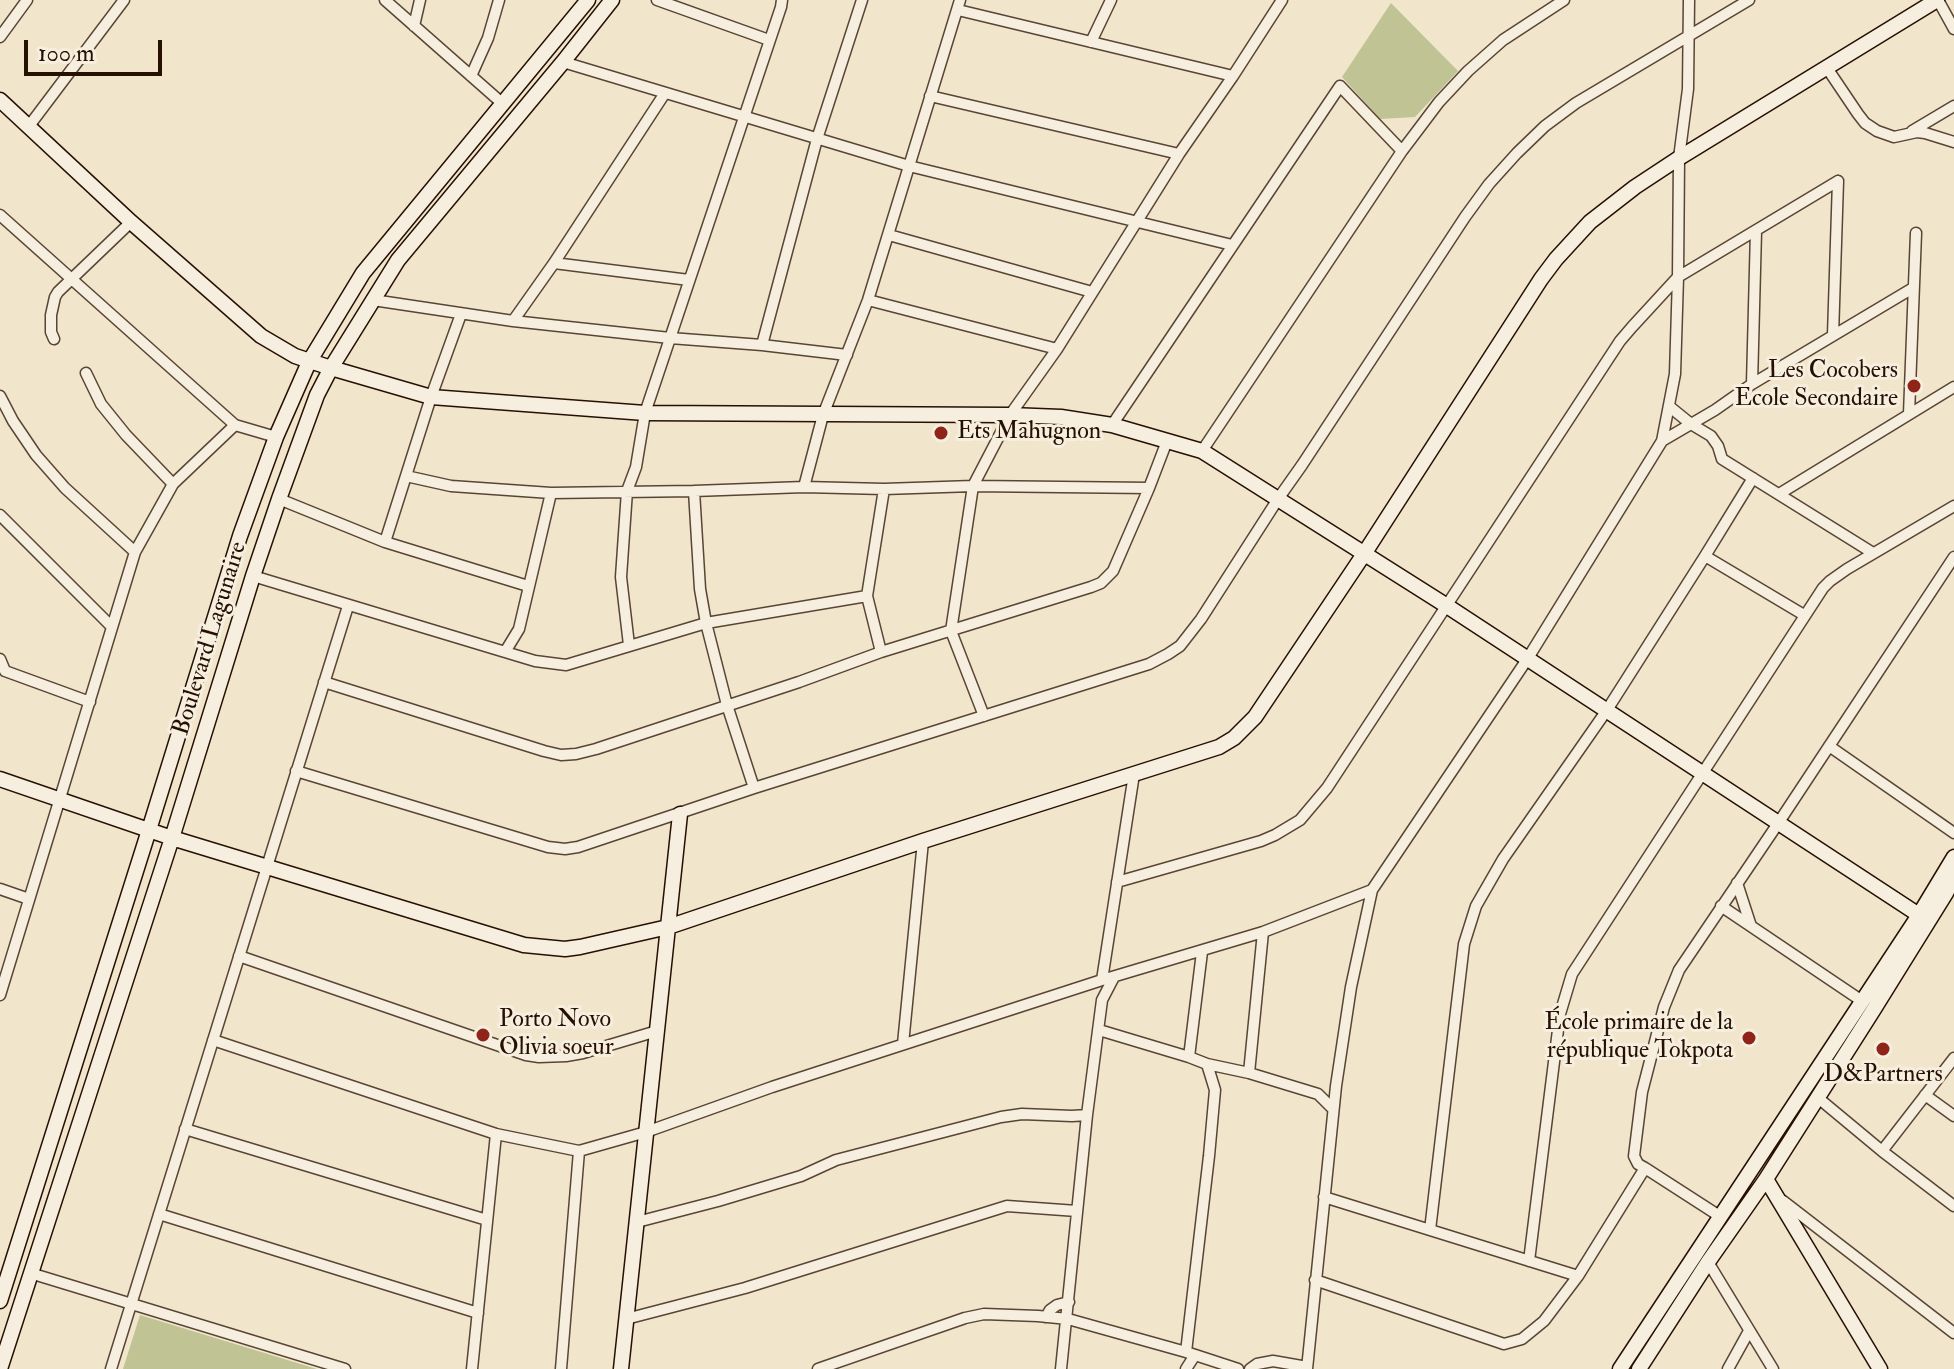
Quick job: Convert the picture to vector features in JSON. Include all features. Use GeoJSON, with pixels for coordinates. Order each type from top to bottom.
{"type":"FeatureCollection","features":[{"type":"Feature","properties":{"kind":"street"},"geometry":{"type":"LineString","coordinates":[[0,37],[27,0]]}},
{"type":"Feature","properties":{"kind":"street"},"geometry":{"type":"LineString","coordinates":[[29,126],[124,0]]}},
{"type":"Feature","properties":{"kind":"street"},"geometry":{"type":"LineString","coordinates":[[385,0],[503,104]]}},
{"type":"Feature","properties":{"kind":"street"},"geometry":{"type":"LineString","coordinates":[[414,26],[420,0]]}},
{"type":"Feature","properties":{"kind":"street"},"geometry":{"type":"LineString","coordinates":[[471,76],[488,38],[499,0]]}},
{"type":"Feature","properties":{"kind":"street","name":"Boulevard Lagunaire"},"geometry":{"type":"LineString","coordinates":[[0,1301],[5,1266],[149,830],[240,536],[276,437],[309,362],[363,273],[588,0]]}},
{"type":"Feature","properties":{"kind":"street","name":"Boulevard Lagunaire"},"geometry":{"type":"LineString","coordinates":[[0,1369],[172,838],[253,576],[317,395],[398,260],[612,0]]}},
{"type":"Feature","properties":{"kind":"street"},"geometry":{"type":"LineString","coordinates":[[657,0],[769,40]]}},
{"type":"Feature","properties":{"kind":"street"},"geometry":{"type":"LineString","coordinates":[[629,645],[621,577],[627,491],[636,467],[645,413],[782,0]]}},
{"type":"Feature","properties":{"kind":"street"},"geometry":{"type":"LineString","coordinates":[[762,345],[817,139],[862,0]]}},
{"type":"Feature","properties":{"kind":"street"},"geometry":{"type":"LineString","coordinates":[[1091,42],[1111,0]]}},
{"type":"Feature","properties":{"kind":"street"},"geometry":{"type":"LineString","coordinates":[[984,716],[951,631],[973,486],[1010,415],[1057,349],[1179,154],[1282,0]]}},
{"type":"Feature","properties":{"kind":"street"},"geometry":{"type":"LineString","coordinates":[[1202,451],[1402,151],[1439,102],[1503,40],[1564,0]]}},
{"type":"Feature","properties":{"kind":"street"},"geometry":{"type":"LineString","coordinates":[[1250,1369],[1257,1364],[1273,1361],[1307,1368],[1336,1086],[1351,987],[1372,890],[1528,658],[1662,441],[1675,374],[1679,158],[1688,89],[1689,0]]}},
{"type":"Feature","properties":{"kind":"street"},"geometry":{"type":"LineString","coordinates":[[296,771],[548,847],[565,849],[1149,664],[1180,646],[1201,619],[1465,217],[1498,173],[1545,126],[1576,103],[1749,0]]}},
{"type":"Feature","properties":{"kind":"street"},"geometry":{"type":"LineString","coordinates":[[0,779],[172,838],[524,945],[565,949],[668,927],[923,841],[1219,747],[1234,738],[1255,717],[1541,279],[1590,222],[1679,158],[1938,0],[1954,29]]}},
{"type":"Feature","properties":{"kind":"street"},"geometry":{"type":"LineString","coordinates":[[804,487],[823,415],[868,300],[959,5],[1091,42],[1233,76]]}},
{"type":"Feature","properties":{"kind":"street"},"geometry":{"type":"LineString","coordinates":[[563,62],[909,166],[1232,245]]}},
{"type":"Feature","properties":{"kind":"street"},"geometry":{"type":"LineString","coordinates":[[1827,68],[1865,123],[1894,137],[1917,132],[1954,142]]}},
{"type":"Feature","properties":{"kind":"street"},"geometry":{"type":"LineString","coordinates":[[1112,425],[1340,86],[1402,151]]}},
{"type":"Feature","properties":{"kind":"street"},"geometry":{"type":"LineString","coordinates":[[513,321],[665,93]]}},
{"type":"Feature","properties":{"kind":"street"},"geometry":{"type":"LineString","coordinates":[[930,96],[1179,154]]}},
{"type":"Feature","properties":{"kind":"street"},"geometry":{"type":"LineString","coordinates":[[0,100],[131,222],[261,336],[309,362],[431,397],[645,413],[1061,417],[1112,425],[1202,451],[1528,658],[1919,915]]}},
{"type":"Feature","properties":{"kind":"street"},"geometry":{"type":"LineString","coordinates":[[1903,136],[1954,106]]}},
{"type":"Feature","properties":{"kind":"street"},"geometry":{"type":"LineString","coordinates":[[1117,882],[1261,841],[1300,820],[1327,788],[1620,341],[1651,304],[1678,277],[1838,181],[1833,335]]}},
{"type":"Feature","properties":{"kind":"street"},"geometry":{"type":"LineString","coordinates":[[0,215],[235,425],[276,437]]}},
{"type":"Feature","properties":{"kind":"street"},"geometry":{"type":"LineString","coordinates":[[54,339],[51,324],[55,297],[131,222]]}},
{"type":"Feature","properties":{"kind":"street"},"geometry":{"type":"LineString","coordinates":[[1752,384],[1756,231]]}},
{"type":"Feature","properties":{"kind":"street"},"geometry":{"type":"LineString","coordinates":[[1909,414],[1916,233]]}},
{"type":"Feature","properties":{"kind":"street"},"geometry":{"type":"LineString","coordinates":[[889,235],[1092,292]]}},
{"type":"Feature","properties":{"kind":"street"},"geometry":{"type":"LineString","coordinates":[[554,263],[689,280]]}},
{"type":"Feature","properties":{"kind":"street"},"geometry":{"type":"LineString","coordinates":[[1662,441],[1913,288]]}},
{"type":"Feature","properties":{"kind":"street"},"geometry":{"type":"LineString","coordinates":[[373,300],[513,321],[847,355]]}},
{"type":"Feature","properties":{"kind":"street"},"geometry":{"type":"LineString","coordinates":[[868,300],[1057,349]]}},
{"type":"Feature","properties":{"kind":"street"},"geometry":{"type":"LineString","coordinates":[[385,542],[461,314]]}},
{"type":"Feature","properties":{"kind":"street"},"geometry":{"type":"LineString","coordinates":[[86,373],[101,404],[173,484]]}},
{"type":"Feature","properties":{"kind":"street"},"geometry":{"type":"LineString","coordinates":[[1779,494],[1954,387]]}},
{"type":"Feature","properties":{"kind":"street"},"geometry":{"type":"LineString","coordinates":[[0,396],[36,455],[65,488],[135,552]]}},
{"type":"Feature","properties":{"kind":"street"},"geometry":{"type":"LineString","coordinates":[[1670,407],[1716,441],[1722,459],[1873,553]]}},
{"type":"Feature","properties":{"kind":"street"},"geometry":{"type":"LineString","coordinates":[[1,987],[135,552],[173,484],[235,425]]}},
{"type":"Feature","properties":{"kind":"street"},"geometry":{"type":"LineString","coordinates":[[324,682],[561,755],[596,749],[881,652],[1101,583],[1113,571],[1167,441]]}},
{"type":"Feature","properties":{"kind":"street"},"geometry":{"type":"LineString","coordinates":[[406,476],[451,486],[551,493],[804,487],[1149,488]]}},
{"type":"Feature","properties":{"kind":"street"},"geometry":{"type":"LineString","coordinates":[[1430,1230],[1464,944],[1476,906],[1503,859],[1607,710],[1753,478]]}},
{"type":"Feature","properties":{"kind":"street"},"geometry":{"type":"LineString","coordinates":[[881,652],[867,596],[884,489]]}},
{"type":"Feature","properties":{"kind":"street"},"geometry":{"type":"LineString","coordinates":[[694,491],[700,589],[706,623],[727,705],[754,788]]}},
{"type":"Feature","properties":{"kind":"street"},"geometry":{"type":"LineString","coordinates":[[505,652],[519,629],[551,493]]}},
{"type":"Feature","properties":{"kind":"street"},"geometry":{"type":"LineString","coordinates":[[279,499],[385,542],[528,586]]}},
{"type":"Feature","properties":{"kind":"street"},"geometry":{"type":"LineString","coordinates":[[1529,1261],[1560,1014],[1572,974],[1804,615],[1830,581],[1954,506]]}},
{"type":"Feature","properties":{"kind":"street"},"geometry":{"type":"LineString","coordinates":[[0,515],[112,627]]}},
{"type":"Feature","properties":{"kind":"street"},"geometry":{"type":"LineString","coordinates":[[1705,556],[1804,615]]}},
{"type":"Feature","properties":{"kind":"street"},"geometry":{"type":"LineString","coordinates":[[1721,1217],[1635,1160],[1645,1078],[1664,1007],[1679,970],[1954,557]]}},
{"type":"Feature","properties":{"kind":"street"},"geometry":{"type":"LineString","coordinates":[[253,576],[535,661],[566,665],[706,623],[867,596]]}},
{"type":"Feature","properties":{"kind":"street"},"geometry":{"type":"LineString","coordinates":[[111,1369],[348,606]]}},
{"type":"Feature","properties":{"kind":"street"},"geometry":{"type":"LineString","coordinates":[[0,659],[5,671],[90,702]]}},
{"type":"Feature","properties":{"kind":"street"},"geometry":{"type":"LineString","coordinates":[[1829,746],[1954,833]]}},
{"type":"Feature","properties":{"kind":"street"},"geometry":{"type":"LineString","coordinates":[[1102,980],[1134,774]]}},
{"type":"Feature","properties":{"kind":"street"},"geometry":{"type":"LineString","coordinates":[[621,1369],[680,814]]}},
{"type":"Feature","properties":{"kind":"street"},"geometry":{"type":"LineString","coordinates":[[903,1044],[923,841]]}},
{"type":"Feature","properties":{"kind":"street"},"geometry":{"type":"LineString","coordinates":[[1620,1369],[1954,857]]}},
{"type":"Feature","properties":{"kind":"street"},"geometry":{"type":"LineString","coordinates":[[1639,1369],[1950,896],[1954,877]]}},
{"type":"Feature","properties":{"kind":"street"},"geometry":{"type":"LineString","coordinates":[[1737,883],[1751,926]]}},
{"type":"Feature","properties":{"kind":"street"},"geometry":{"type":"LineString","coordinates":[[0,889],[29,899]]}},
{"type":"Feature","properties":{"kind":"street"},"geometry":{"type":"LineString","coordinates":[[213,1040],[496,1134],[579,1151],[646,1132],[772,1087],[1089,984],[1263,932],[1372,890]]}},
{"type":"Feature","properties":{"kind":"street"},"geometry":{"type":"LineString","coordinates":[[1721,906],[1862,1001]]}},
{"type":"Feature","properties":{"kind":"street"},"geometry":{"type":"LineString","coordinates":[[1249,1073],[1263,932]]}},
{"type":"Feature","properties":{"kind":"street"},"geometry":{"type":"LineString","coordinates":[[1189,1057],[1202,952]]}},
{"type":"Feature","properties":{"kind":"street"},"geometry":{"type":"LineString","coordinates":[[239,956],[526,1055],[553,1057],[574,1054],[657,1031]]}},
{"type":"Feature","properties":{"kind":"street"},"geometry":{"type":"LineString","coordinates":[[1061,1369],[1102,1000],[1114,977]]}},
{"type":"Feature","properties":{"kind":"street"},"geometry":{"type":"LineString","coordinates":[[1089,984],[1102,1000]]}},
{"type":"Feature","properties":{"kind":"street"},"geometry":{"type":"LineString","coordinates":[[1099,1030],[1318,1094],[1333,1109]]}},
{"type":"Feature","properties":{"kind":"street"},"geometry":{"type":"LineString","coordinates":[[1882,1151],[1954,1058]]}},
{"type":"Feature","properties":{"kind":"street"},"geometry":{"type":"LineString","coordinates":[[1186,1369],[1190,1354],[1215,1090],[1207,1064]]}},
{"type":"Feature","properties":{"kind":"street"},"geometry":{"type":"LineString","coordinates":[[1215,1090],[1227,1069]]}},
{"type":"Feature","properties":{"kind":"street"},"geometry":{"type":"LineString","coordinates":[[1318,1094],[1336,1086]]}},
{"type":"Feature","properties":{"kind":"street"},"geometry":{"type":"LineString","coordinates":[[1925,1095],[1954,1116]]}},
{"type":"Feature","properties":{"kind":"street"},"geometry":{"type":"LineString","coordinates":[[1817,1097],[1954,1206]]}},
{"type":"Feature","properties":{"kind":"street"},"geometry":{"type":"LineString","coordinates":[[637,1222],[801,1176],[836,1160],[1001,1117],[1022,1114],[1087,1115]]}},
{"type":"Feature","properties":{"kind":"street"},"geometry":{"type":"LineString","coordinates":[[1072,1116],[1086,1127]]}},
{"type":"Feature","properties":{"kind":"street"},"geometry":{"type":"LineString","coordinates":[[185,1129],[487,1220]]}},
{"type":"Feature","properties":{"kind":"street"},"geometry":{"type":"LineString","coordinates":[[472,1369],[496,1134]]}},
{"type":"Feature","properties":{"kind":"street"},"geometry":{"type":"LineString","coordinates":[[561,1369],[579,1151]]}},
{"type":"Feature","properties":{"kind":"street"},"geometry":{"type":"LineString","coordinates":[[1315,1280],[1504,1344],[1522,1339],[1544,1321],[1578,1276],[1645,1168]]}},
{"type":"Feature","properties":{"kind":"street"},"geometry":{"type":"LineString","coordinates":[[1766,1179],[1880,1369]]}},
{"type":"Feature","properties":{"kind":"street"},"geometry":{"type":"LineString","coordinates":[[1775,1195],[1954,1333]]}},
{"type":"Feature","properties":{"kind":"street"},"geometry":{"type":"LineString","coordinates":[[1324,1197],[1578,1276]]}},
{"type":"Feature","properties":{"kind":"street"},"geometry":{"type":"LineString","coordinates":[[626,1319],[745,1288],[1007,1206],[1077,1211]]}},
{"type":"Feature","properties":{"kind":"street"},"geometry":{"type":"LineString","coordinates":[[159,1214],[478,1313]]}},
{"type":"Feature","properties":{"kind":"street"},"geometry":{"type":"LineString","coordinates":[[1708,1262],[1773,1369]]}},
{"type":"Feature","properties":{"kind":"street"},"geometry":{"type":"LineString","coordinates":[[30,1273],[343,1369]]}},
{"type":"Feature","properties":{"kind":"street"},"geometry":{"type":"LineString","coordinates":[[1046,1317],[1057,1305],[1069,1302]]}},
{"type":"Feature","properties":{"kind":"street"},"geometry":{"type":"LineString","coordinates":[[818,1369],[984,1314],[1068,1319],[1238,1369]]}},
{"type":"Feature","properties":{"kind":"street"},"geometry":{"type":"LineString","coordinates":[[1728,1369],[1749,1331]]}},
{"type":"Feature","properties":{"kind":"green space"},"geometry":{"type":"Polygon","coordinates":[[[1391,3],[1458,71],[1415,117],[1380,119],[1342,77],[1391,3]]]}},
{"type":"Feature","properties":{"kind":"green space"},"geometry":{"type":"Polygon","coordinates":[[[140,1315],[317,1369],[123,1369],[140,1315]]]}},
{"type":"Feature","properties":{"kind":"place","name":"Les Cocobers Ecole Secondaire"},"geometry":{"type":"Point","coordinates":[1914,386]}},
{"type":"Feature","properties":{"kind":"place","name":"Ets Mahugnon"},"geometry":{"type":"Point","coordinates":[941,433]}},
{"type":"Feature","properties":{"kind":"place","name":"Porto Novo Olivia soeur"},"geometry":{"type":"Point","coordinates":[483,1035]}},
{"type":"Feature","properties":{"kind":"place","name":"École primaire de la république Tokpota"},"geometry":{"type":"Point","coordinates":[1749,1038]}},
{"type":"Feature","properties":{"kind":"place","name":"D&Partners"},"geometry":{"type":"Point","coordinates":[1883,1049]}}]}
